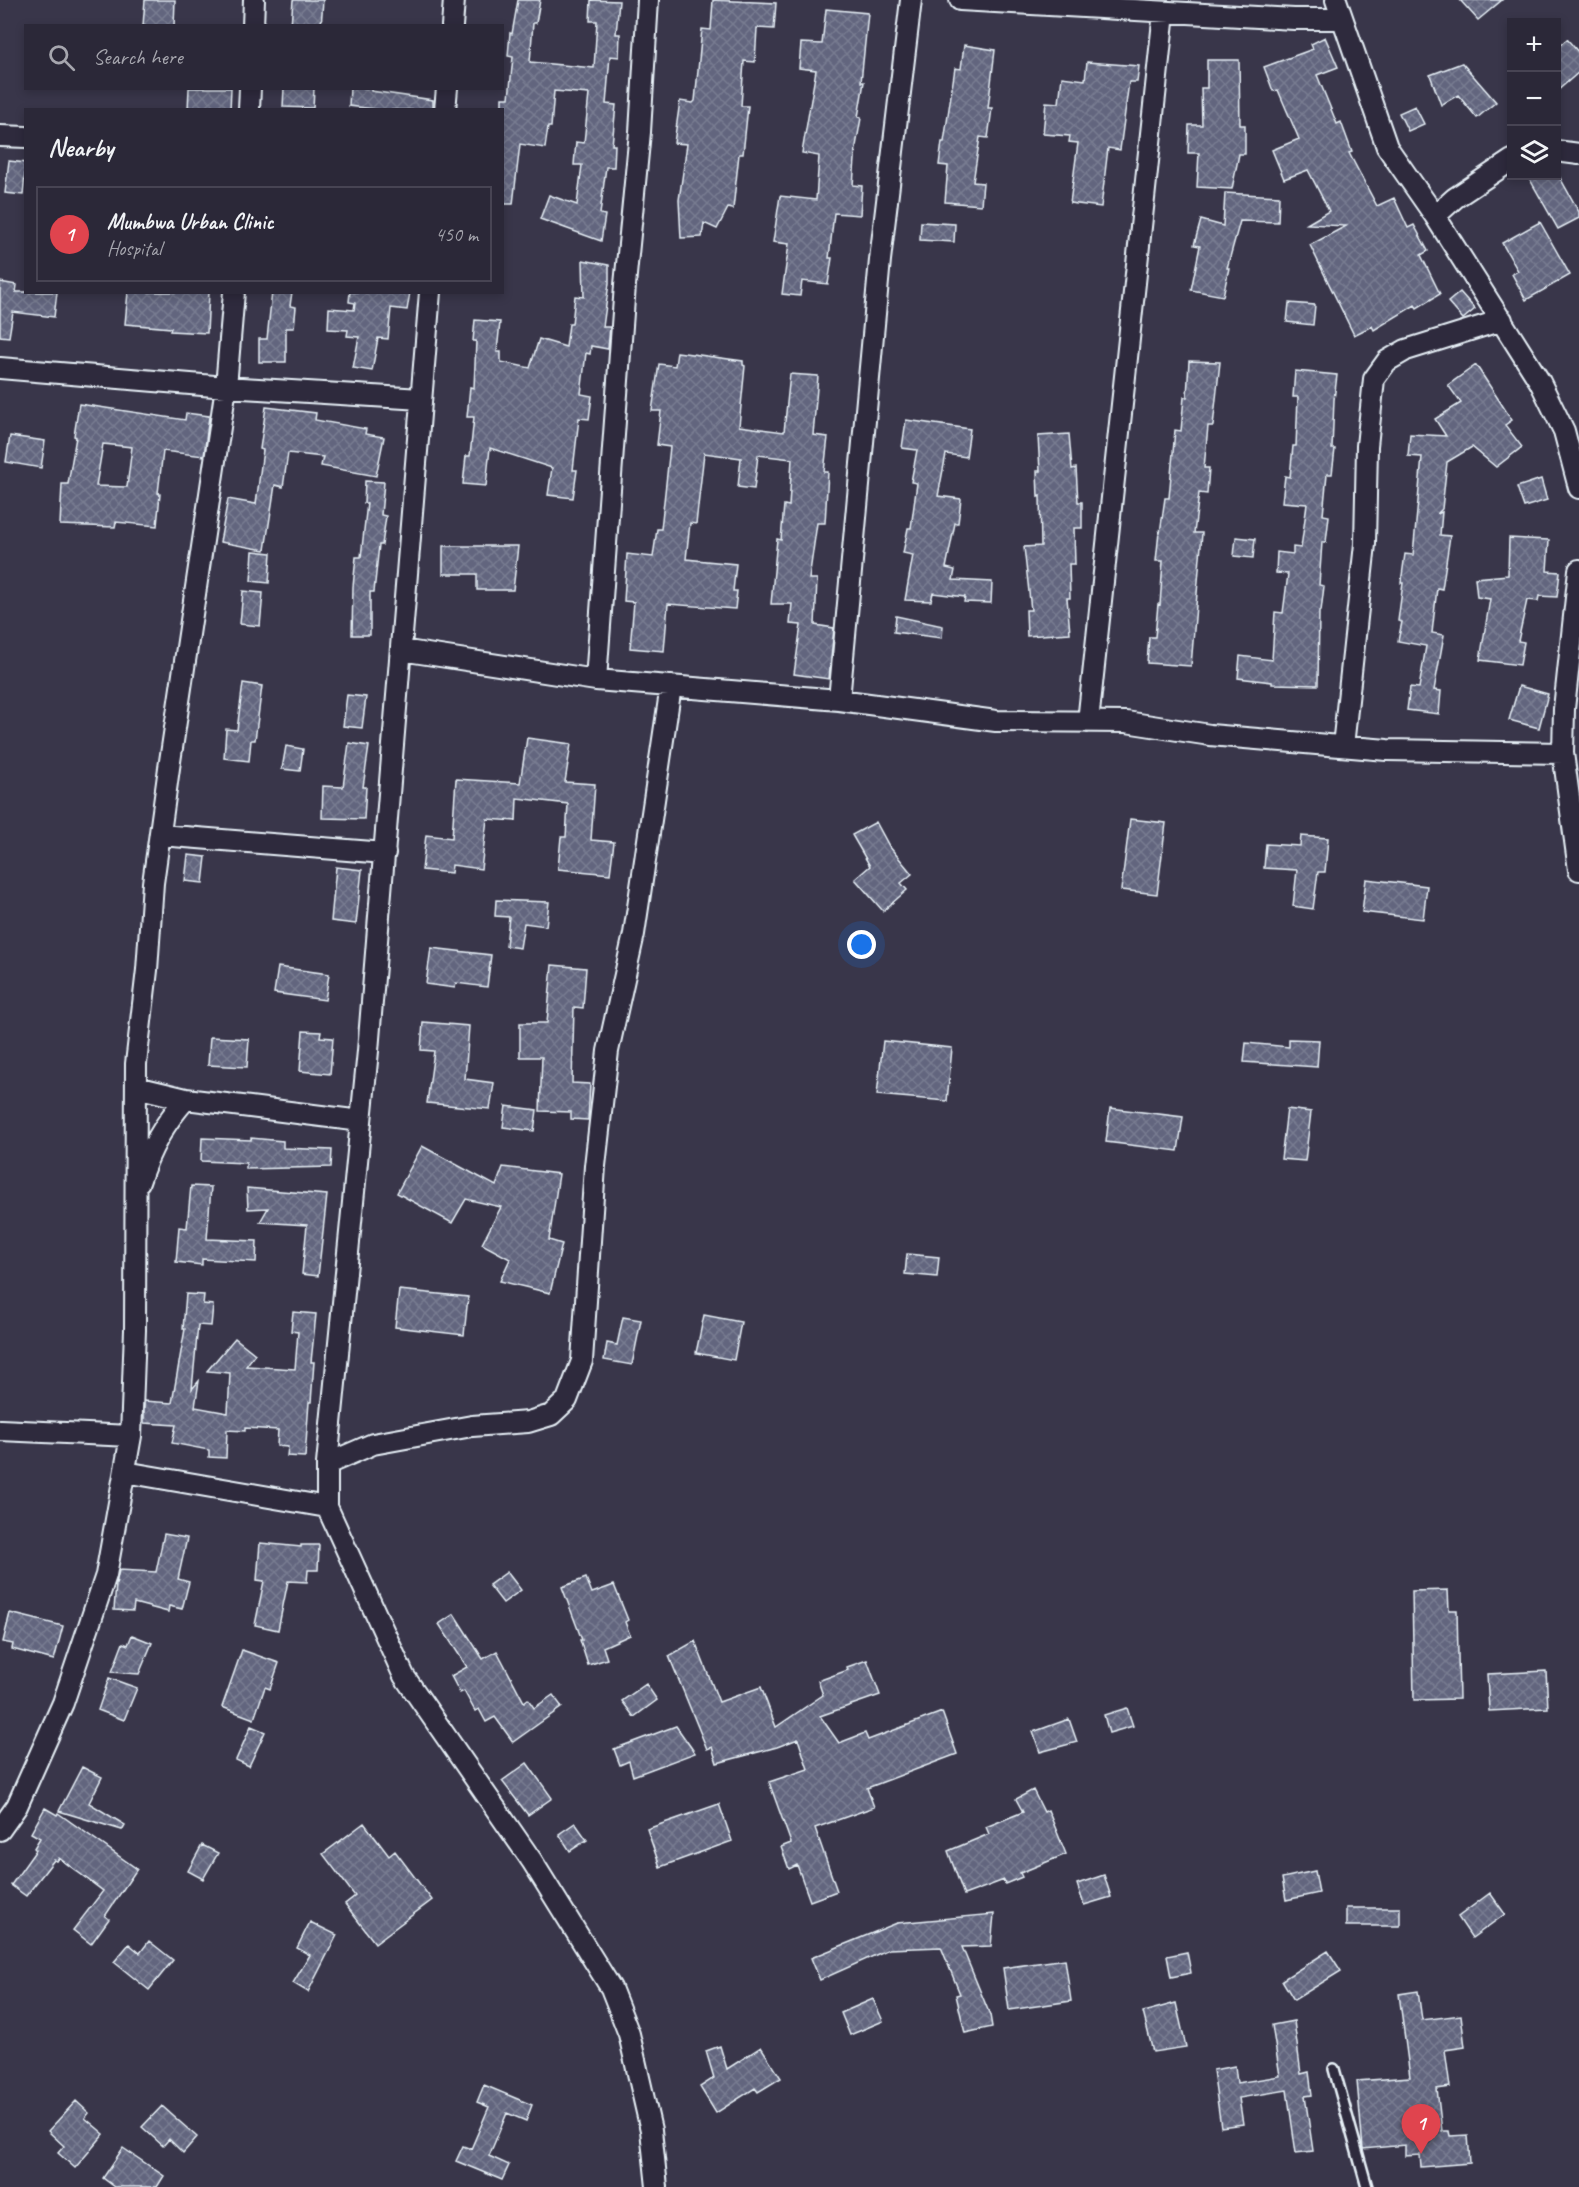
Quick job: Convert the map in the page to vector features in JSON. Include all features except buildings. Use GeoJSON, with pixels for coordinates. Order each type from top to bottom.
{"type":"FeatureCollection","features":[{"type":"Feature","properties":{"kind":"street"},"geometry":{"type":"LineString","coordinates":[[253,24],[254,0]]}},
{"type":"Feature","properties":{"kind":"street"},"geometry":{"type":"LineString","coordinates":[[452,24],[454,0]]}},
{"type":"Feature","properties":{"kind":"street"},"geometry":{"type":"LineString","coordinates":[[596,680],[625,285],[640,132],[648,0]]}},
{"type":"Feature","properties":{"kind":"street"},"geometry":{"type":"LineString","coordinates":[[839,700],[880,260],[911,0]]}},
{"type":"Feature","properties":{"kind":"street"},"geometry":{"type":"LineString","coordinates":[[960,0],[1052,3],[1294,19],[1339,9],[1388,147],[1435,216],[1572,432],[1579,488]]}},
{"type":"Feature","properties":{"kind":"street"},"geometry":{"type":"LineString","coordinates":[[1088,722],[1164,12]]}},
{"type":"Feature","properties":{"kind":"street"},"geometry":{"type":"LineString","coordinates":[[249,108],[250,90]]}},
{"type":"Feature","properties":{"kind":"street"},"geometry":{"type":"LineString","coordinates":[[445,108],[447,90]]}},
{"type":"Feature","properties":{"kind":"street"},"geometry":{"type":"LineString","coordinates":[[0,136],[24,137]]}},
{"type":"Feature","properties":{"kind":"street"},"geometry":{"type":"LineString","coordinates":[[1561,152],[1579,154]]}},
{"type":"Feature","properties":{"kind":"street"},"geometry":{"type":"LineString","coordinates":[[1435,216],[1455,198],[1507,163]]}},
{"type":"Feature","properties":{"kind":"street"},"geometry":{"type":"LineString","coordinates":[[0,1830],[17,1806],[63,1703],[106,1575],[131,1436],[135,1330],[136,1087],[153,883],[226,387],[234,294]]}},
{"type":"Feature","properties":{"kind":"street"},"geometry":{"type":"LineString","coordinates":[[430,294],[361,1121],[327,1464],[327,1507],[404,1676],[532,1861],[611,1988],[629,2034],[634,2055],[651,2130],[657,2187]]}},
{"type":"Feature","properties":{"kind":"street"},"geometry":{"type":"LineString","coordinates":[[1343,746],[1365,544],[1367,446],[1374,379],[1387,361],[1406,350],[1502,320]]}},
{"type":"Feature","properties":{"kind":"street"},"geometry":{"type":"LineString","coordinates":[[0,368],[226,387],[422,399]]}},
{"type":"Feature","properties":{"kind":"street"},"geometry":{"type":"LineString","coordinates":[[1579,570],[1564,709],[1563,753],[1579,870]]}},
{"type":"Feature","properties":{"kind":"street"},"geometry":{"type":"LineString","coordinates":[[401,650],[596,680],[839,700],[996,721],[1126,722],[1210,735],[1387,750],[1563,753]]}},
{"type":"Feature","properties":{"kind":"street"},"geometry":{"type":"LineString","coordinates":[[327,1464],[373,1444],[472,1426],[528,1422],[551,1415],[567,1401],[582,1361],[595,1166],[608,1051],[634,934],[671,686]]}},
{"type":"Feature","properties":{"kind":"street"},"geometry":{"type":"LineString","coordinates":[[160,835],[384,853]]}},
{"type":"Feature","properties":{"kind":"street"},"geometry":{"type":"LineString","coordinates":[[136,1087],[186,1099],[361,1121]]}},
{"type":"Feature","properties":{"kind":"street"},"geometry":{"type":"LineString","coordinates":[[134,1205],[151,1150],[172,1114],[186,1099]]}},
{"type":"Feature","properties":{"kind":"street"},"geometry":{"type":"LineString","coordinates":[[0,1430],[131,1436]]}},
{"type":"Feature","properties":{"kind":"street"},"geometry":{"type":"LineString","coordinates":[[125,1472],[327,1507]]}},
{"type":"Feature","properties":{"kind":"lane"},"geometry":{"type":"LineString","coordinates":[[1334,2069],[1367,2187]]}},
{"type":"Feature","properties":{"kind":"place","name":"Mumbwa Urban Clinic"},"geometry":{"type":"Point","coordinates":[1421,2154]}}]}
